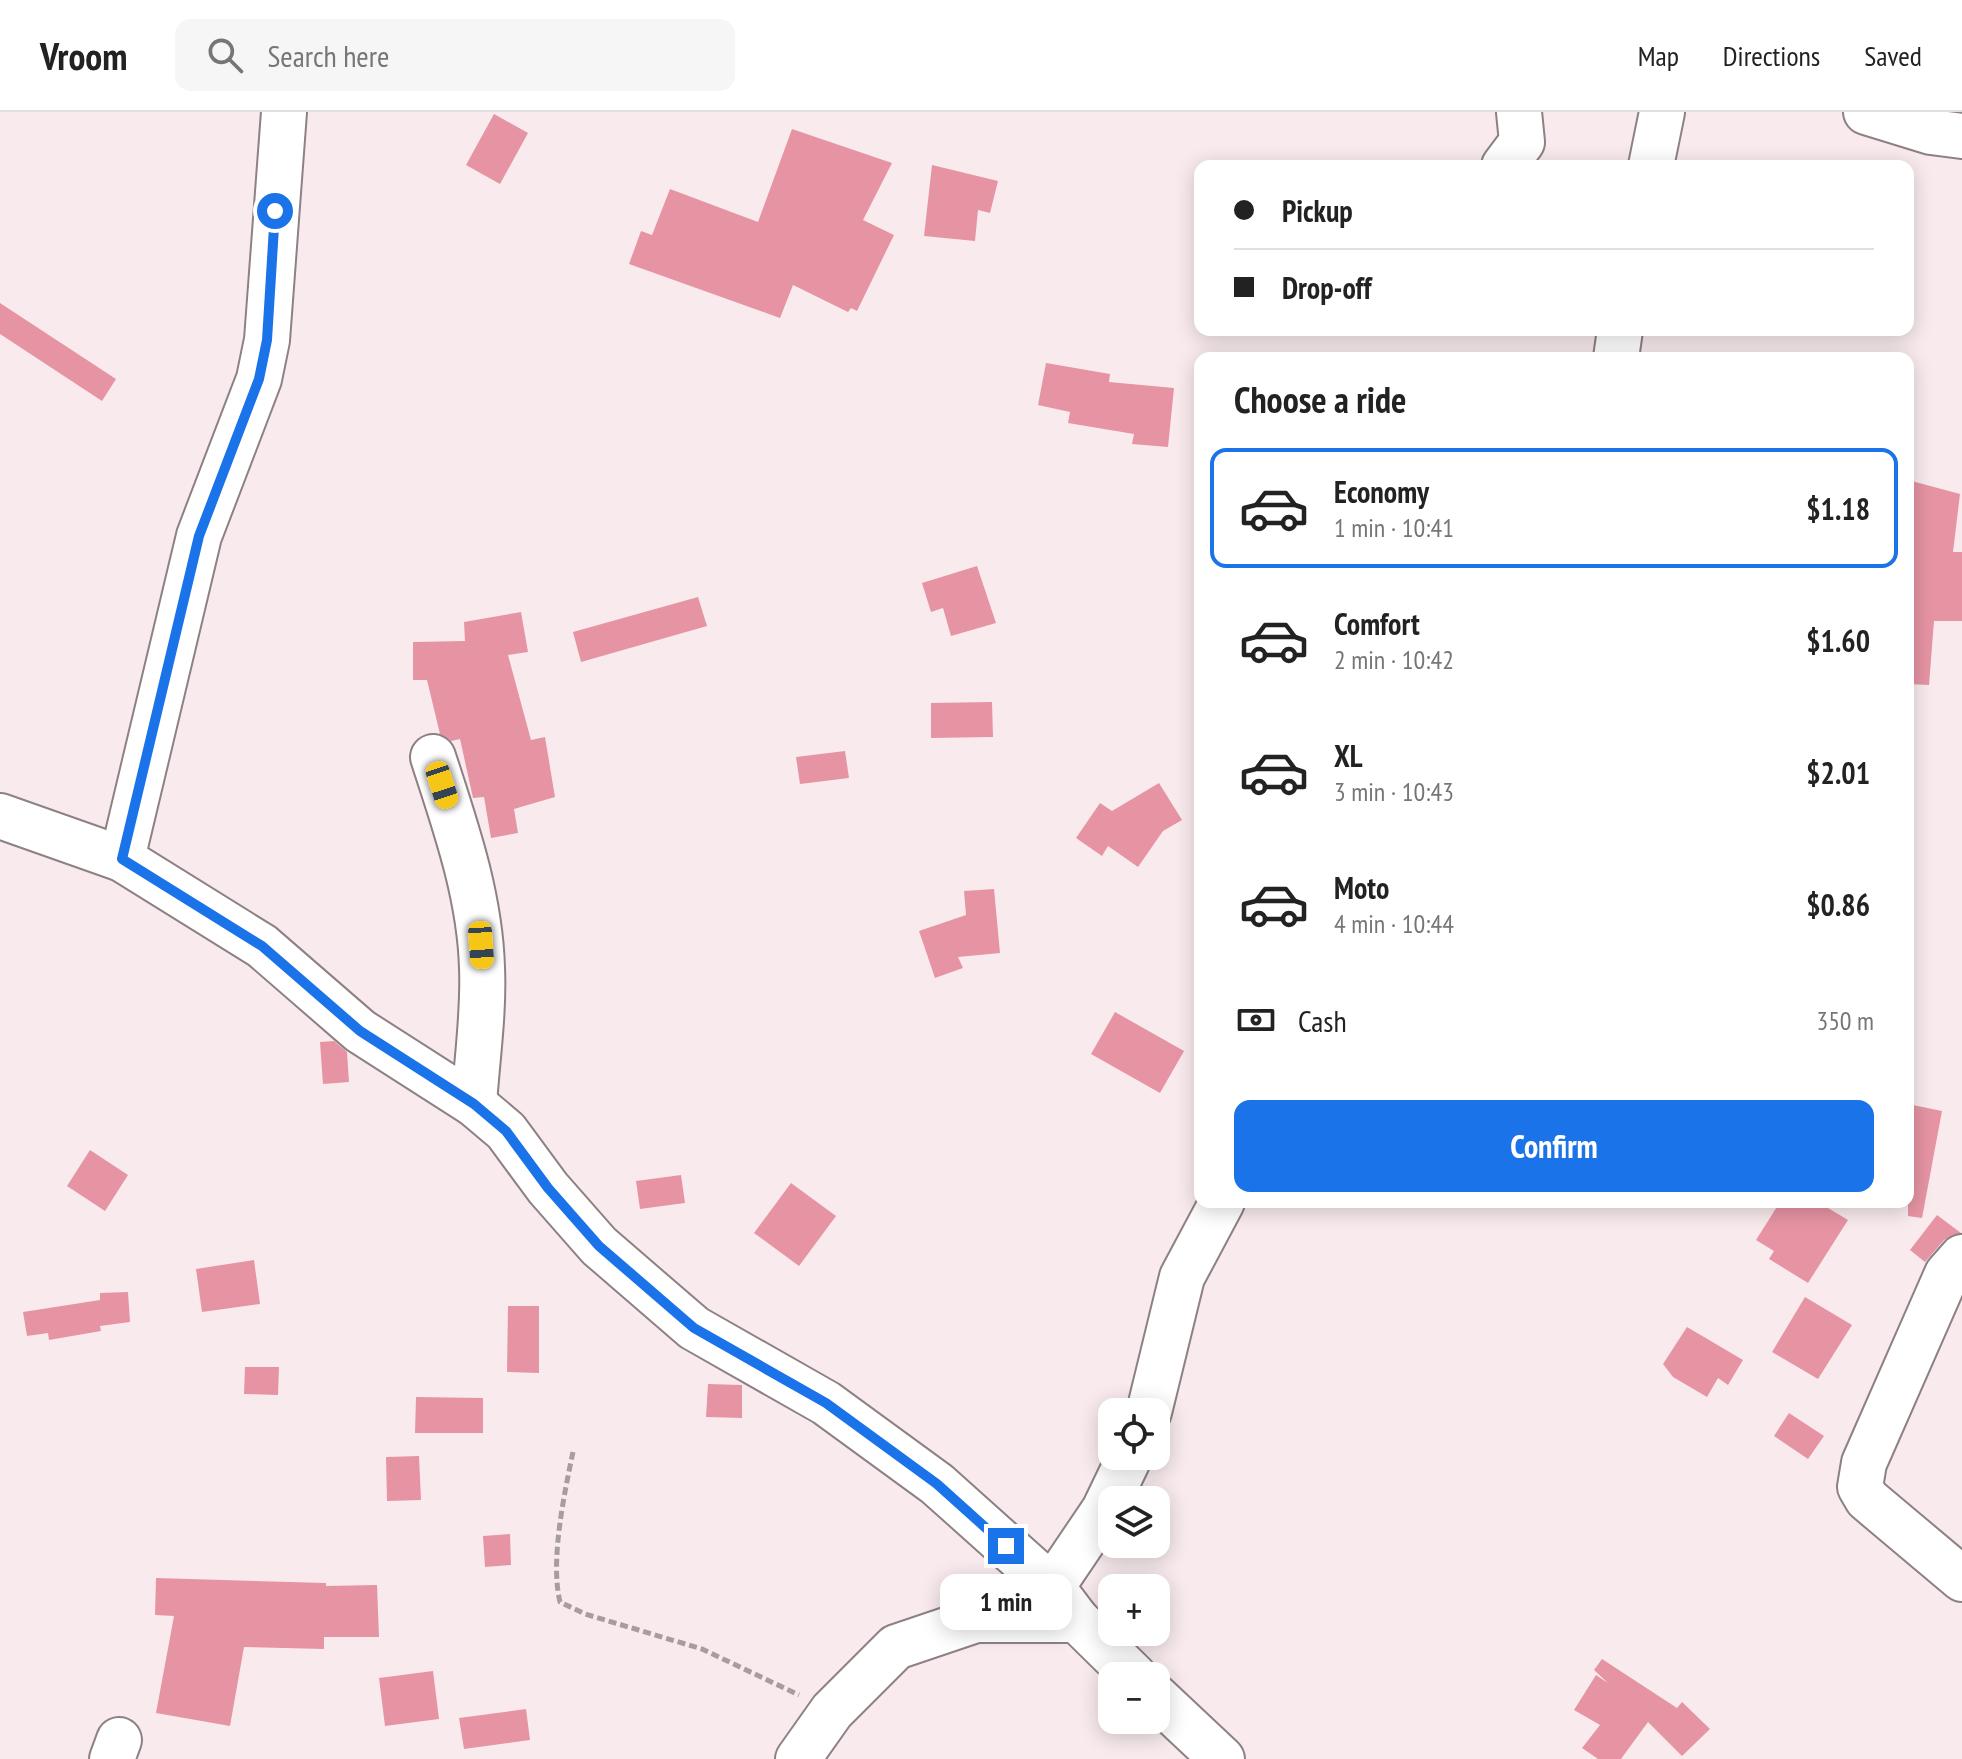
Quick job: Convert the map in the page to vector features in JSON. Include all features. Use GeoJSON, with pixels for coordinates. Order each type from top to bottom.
{"type":"FeatureCollection","features":[{"type":"Feature","properties":{"kind":"street"},"geometry":{"type":"LineString","coordinates":[[122,859],[199,536],[259,379],[267,340],[284,112]]}},
{"type":"Feature","properties":{"kind":"street"},"geometry":{"type":"LineString","coordinates":[[1508,160],[1522,142],[1519,112]]}},
{"type":"Feature","properties":{"kind":"street"},"geometry":{"type":"LineString","coordinates":[[1652,160],[1662,112]]}},
{"type":"Feature","properties":{"kind":"street"},"geometry":{"type":"LineString","coordinates":[[1866,112],[1931,132],[1962,136]]}},
{"type":"Feature","properties":{"kind":"street"},"geometry":{"type":"LineString","coordinates":[[433,757],[459,840],[481,945],[483,971],[474,1104]]}},
{"type":"Feature","properties":{"kind":"street"},"geometry":{"type":"LineString","coordinates":[[0,816],[122,859],[262,946],[360,1031],[474,1104],[506,1131],[548,1188],[599,1246],[694,1328],[826,1403],[937,1484],[1065,1604],[1121,1662]]}},
{"type":"Feature","properties":{"kind":"street"},"geometry":{"type":"LineString","coordinates":[[1152,1398],[1182,1277],[1219,1208]]}},
{"type":"Feature","properties":{"kind":"street"},"geometry":{"type":"LineString","coordinates":[[1962,1257],[1947,1274],[1864,1463],[1860,1487],[1867,1499],[1962,1579]]}},
{"type":"Feature","properties":{"kind":"street"},"geometry":{"type":"LineString","coordinates":[[1065,1604],[1123,1470]]}},
{"type":"Feature","properties":{"kind":"street"},"geometry":{"type":"LineString","coordinates":[[798,1759],[832,1711],[896,1647],[976,1620],[1065,1604]]}},
{"type":"Feature","properties":{"kind":"street"},"geometry":{"type":"LineString","coordinates":[[1170,1710],[1222,1759]]}},
{"type":"Feature","properties":{"kind":"path"},"geometry":{"type":"LineString","coordinates":[[573,1452],[562,1505],[555,1582],[560,1602],[585,1614],[702,1649],[832,1711]]}},
{"type":"Feature","properties":{"kind":"building"},"geometry":{"type":"Polygon","coordinates":[[[494,114],[528,133],[500,184],[466,165],[494,114]]]}},
{"type":"Feature","properties":{"kind":"building"},"geometry":{"type":"Polygon","coordinates":[[[792,129],[892,163],[863,220],[894,235],[857,311],[851,308],[848,312],[793,285],[780,318],[629,264],[641,231],[652,235],[670,189],[758,222],[792,129]]]}},
{"type":"Feature","properties":{"kind":"building"},"geometry":{"type":"Polygon","coordinates":[[[932,165],[998,181],[990,213],[978,210],[975,241],[924,236],[932,165]]]}},
{"type":"Feature","properties":{"kind":"building"},"geometry":{"type":"Polygon","coordinates":[[[0,303],[116,379],[102,401],[0,334],[0,303]]]}},
{"type":"Feature","properties":{"kind":"building"},"geometry":{"type":"Polygon","coordinates":[[[1046,363],[1110,374],[1109,382],[1174,388],[1168,447],[1132,444],[1134,434],[1068,423],[1070,412],[1038,405],[1046,363]]]}},
{"type":"Feature","properties":{"kind":"building"},"geometry":{"type":"Polygon","coordinates":[[[1914,482],[1960,494],[1953,552],[1962,552],[1962,621],[1934,621],[1929,685],[1914,684],[1914,482]]]}},
{"type":"Feature","properties":{"kind":"building"},"geometry":{"type":"Polygon","coordinates":[[[977,566],[996,623],[951,636],[943,608],[931,612],[922,583],[977,566]]]}},
{"type":"Feature","properties":{"kind":"building"},"geometry":{"type":"Polygon","coordinates":[[[698,597],[707,626],[581,662],[573,632],[698,597]]]}},
{"type":"Feature","properties":{"kind":"building"},"geometry":{"type":"Polygon","coordinates":[[[521,612],[528,652],[508,655],[531,740],[545,737],[555,797],[514,809],[518,833],[491,838],[484,797],[473,798],[460,739],[451,741],[440,734],[427,680],[413,680],[413,642],[465,641],[464,622],[521,612]]]}},
{"type":"Feature","properties":{"kind":"building"},"geometry":{"type":"Polygon","coordinates":[[[992,702],[993,737],[931,738],[931,703],[992,702]]]}},
{"type":"Feature","properties":{"kind":"building"},"geometry":{"type":"Polygon","coordinates":[[[845,751],[849,778],[800,784],[796,757],[845,751]]]}},
{"type":"Feature","properties":{"kind":"building"},"geometry":{"type":"Polygon","coordinates":[[[1159,783],[1182,820],[1163,831],[1138,867],[1108,846],[1102,856],[1076,838],[1100,803],[1112,811],[1159,783]]]}},
{"type":"Feature","properties":{"kind":"building"},"geometry":{"type":"Polygon","coordinates":[[[994,889],[1000,953],[958,957],[963,968],[935,978],[919,931],[966,915],[964,891],[994,889]]]}},
{"type":"Feature","properties":{"kind":"building"},"geometry":{"type":"Polygon","coordinates":[[[1115,1012],[1184,1051],[1160,1093],[1091,1054],[1115,1012]]]}},
{"type":"Feature","properties":{"kind":"building"},"geometry":{"type":"Polygon","coordinates":[[[334,1041],[347,1052],[349,1082],[323,1084],[320,1042],[334,1041]]]}},
{"type":"Feature","properties":{"kind":"building"},"geometry":{"type":"Polygon","coordinates":[[[1914,1105],[1942,1111],[1922,1218],[1908,1216],[1908,1208],[1914,1208],[1914,1105]]]}},
{"type":"Feature","properties":{"kind":"building"},"geometry":{"type":"Polygon","coordinates":[[[90,1150],[128,1175],[105,1211],[67,1186],[90,1150]]]}},
{"type":"Feature","properties":{"kind":"building"},"geometry":{"type":"Polygon","coordinates":[[[681,1175],[685,1203],[640,1209],[636,1181],[681,1175]]]}},
{"type":"Feature","properties":{"kind":"building"},"geometry":{"type":"Polygon","coordinates":[[[791,1183],[836,1216],[799,1266],[754,1233],[791,1183]]]}},
{"type":"Feature","properties":{"kind":"building"},"geometry":{"type":"Polygon","coordinates":[[[1776,1208],[1828,1208],[1848,1220],[1808,1283],[1769,1259],[1774,1251],[1756,1240],[1776,1208]]]}},
{"type":"Feature","properties":{"kind":"building"},"geometry":{"type":"Polygon","coordinates":[[[1937,1215],[1961,1233],[1944,1240],[1925,1262],[1910,1250],[1937,1215]]]}},
{"type":"Feature","properties":{"kind":"building"},"geometry":{"type":"Polygon","coordinates":[[[254,1260],[260,1304],[202,1312],[196,1269],[254,1260]]]}},
{"type":"Feature","properties":{"kind":"building"},"geometry":{"type":"Polygon","coordinates":[[[128,1292],[130,1322],[100,1326],[101,1331],[49,1340],[48,1333],[27,1336],[23,1312],[100,1300],[100,1293],[128,1292]]]}},
{"type":"Feature","properties":{"kind":"building"},"geometry":{"type":"Polygon","coordinates":[[[1805,1297],[1852,1325],[1818,1379],[1772,1352],[1805,1297]]]}},
{"type":"Feature","properties":{"kind":"building"},"geometry":{"type":"Polygon","coordinates":[[[508,1306],[539,1306],[539,1373],[507,1372],[508,1306]]]}},
{"type":"Feature","properties":{"kind":"building"},"geometry":{"type":"Polygon","coordinates":[[[1687,1327],[1743,1360],[1728,1385],[1718,1378],[1707,1397],[1673,1377],[1663,1364],[1687,1327]]]}},
{"type":"Feature","properties":{"kind":"building"},"geometry":{"type":"Polygon","coordinates":[[[245,1367],[279,1367],[278,1395],[244,1394],[245,1367]]]}},
{"type":"Feature","properties":{"kind":"building"},"geometry":{"type":"Polygon","coordinates":[[[708,1384],[742,1385],[742,1418],[706,1417],[708,1384]]]}},
{"type":"Feature","properties":{"kind":"building"},"geometry":{"type":"Polygon","coordinates":[[[416,1397],[483,1398],[483,1433],[415,1433],[416,1397]]]}},
{"type":"Feature","properties":{"kind":"building"},"geometry":{"type":"Polygon","coordinates":[[[1789,1413],[1824,1436],[1808,1459],[1774,1436],[1789,1413]]]}},
{"type":"Feature","properties":{"kind":"building"},"geometry":{"type":"Polygon","coordinates":[[[419,1456],[421,1500],[387,1501],[386,1457],[419,1456]]]}},
{"type":"Feature","properties":{"kind":"building"},"geometry":{"type":"Polygon","coordinates":[[[510,1534],[511,1565],[485,1567],[483,1536],[510,1534]]]}},
{"type":"Feature","properties":{"kind":"building"},"geometry":{"type":"Polygon","coordinates":[[[156,1578],[326,1583],[326,1586],[377,1585],[379,1637],[324,1637],[324,1649],[244,1647],[230,1726],[156,1713],[174,1616],[155,1615],[156,1578]]]}},
{"type":"Feature","properties":{"kind":"building"},"geometry":{"type":"Polygon","coordinates":[[[1602,1659],[1677,1708],[1682,1702],[1710,1729],[1682,1756],[1648,1722],[1621,1759],[1598,1759],[1582,1748],[1600,1725],[1574,1710],[1596,1675],[1608,1683],[1594,1670],[1602,1659]]]}},
{"type":"Feature","properties":{"kind":"building"},"geometry":{"type":"Polygon","coordinates":[[[433,1671],[439,1719],[385,1726],[379,1678],[433,1671]]]}},
{"type":"Feature","properties":{"kind":"building"},"geometry":{"type":"Polygon","coordinates":[[[526,1709],[530,1740],[464,1749],[459,1718],[526,1709]]]}},
{"type":"Feature","properties":{"kind":"route"},"geometry":{"type":"LineString","coordinates":[[275,211],[267,340],[259,379],[199,536],[122,859],[262,946],[360,1031],[474,1104],[506,1131],[548,1188],[599,1246],[694,1328],[826,1403],[937,1484],[1006,1546]]}}]}
